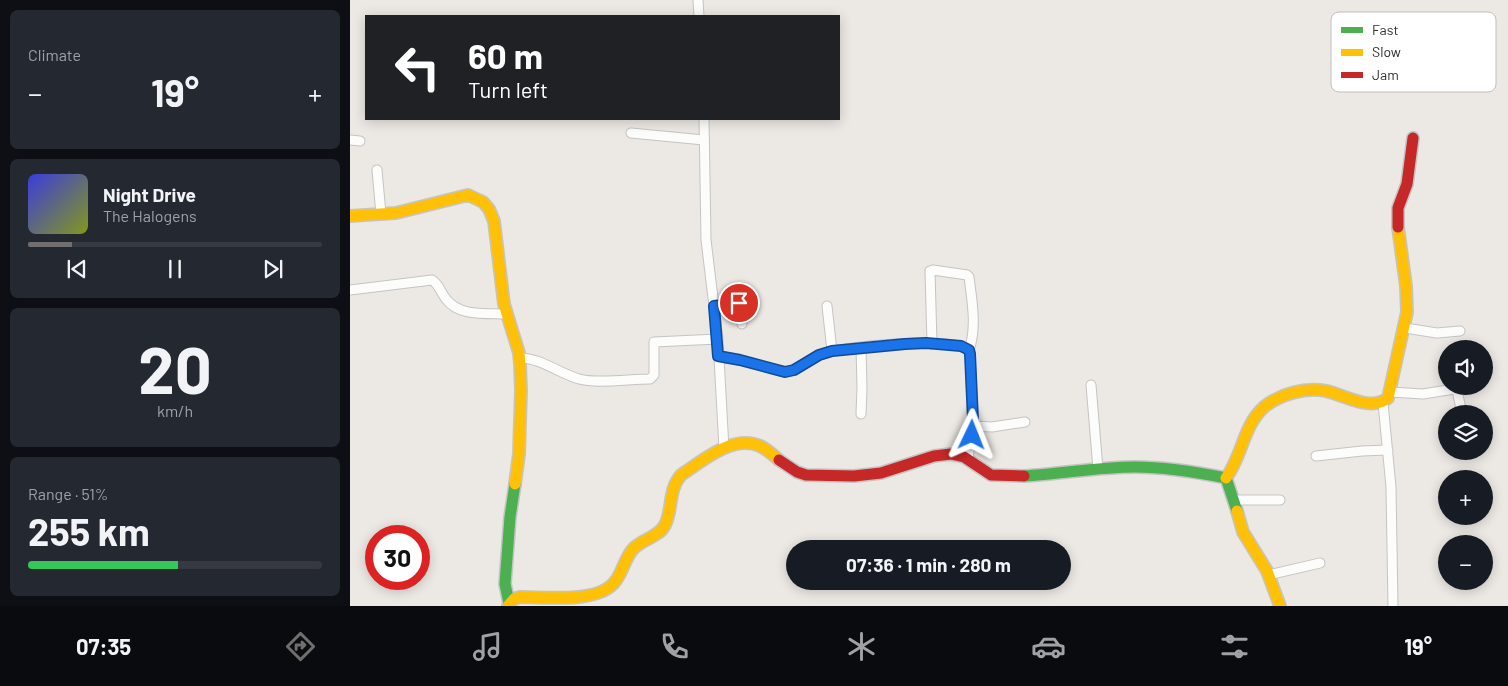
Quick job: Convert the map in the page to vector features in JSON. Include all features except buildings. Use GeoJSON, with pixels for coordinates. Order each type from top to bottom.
{"type":"FeatureCollection","features":[{"type":"Feature","properties":{"kind":"street"},"geometry":{"type":"LineString","coordinates":[[698,0],[699,15]]}},
{"type":"Feature","properties":{"kind":"street"},"geometry":{"type":"LineString","coordinates":[[704,120],[706,240],[718,340],[724,449]]}},
{"type":"Feature","properties":{"kind":"street"},"geometry":{"type":"LineString","coordinates":[[631,133],[704,140]]}},
{"type":"Feature","properties":{"kind":"street"},"geometry":{"type":"LineString","coordinates":[[1226,478],[1230,473],[1246,433],[1259,413],[1273,401],[1292,393],[1320,390],[1365,403],[1383,403],[1388,398],[1405,328],[1408,299],[1396,218],[1407,184],[1413,138]]}},
{"type":"Feature","properties":{"kind":"street"},"geometry":{"type":"LineString","coordinates":[[350,140],[360,141]]}},
{"type":"Feature","properties":{"kind":"street"},"geometry":{"type":"LineString","coordinates":[[377,170],[381,214]]}},
{"type":"Feature","properties":{"kind":"street"},"geometry":{"type":"LineString","coordinates":[[350,216],[417,209],[468,195],[483,202],[489,209],[494,221],[501,287],[520,358],[519,454],[510,516],[505,584],[508,605]]}},
{"type":"Feature","properties":{"kind":"street"},"geometry":{"type":"LineString","coordinates":[[932,344],[930,271],[967,275],[969,277],[974,314],[972,343],[969,350],[972,426],[968,459]]}},
{"type":"Feature","properties":{"kind":"street"},"geometry":{"type":"LineString","coordinates":[[350,290],[432,280],[436,283],[446,300],[460,310],[507,314]]}},
{"type":"Feature","properties":{"kind":"street"},"geometry":{"type":"LineString","coordinates":[[714,306],[740,303],[742,324]]}},
{"type":"Feature","properties":{"kind":"street"},"geometry":{"type":"LineString","coordinates":[[827,306],[832,351]]}},
{"type":"Feature","properties":{"kind":"street"},"geometry":{"type":"LineString","coordinates":[[1405,328],[1437,333],[1460,331]]}},
{"type":"Feature","properties":{"kind":"street"},"geometry":{"type":"LineString","coordinates":[[520,358],[532,359],[568,375],[588,381],[650,379],[654,376],[654,342],[718,340]]}},
{"type":"Feature","properties":{"kind":"street"},"geometry":{"type":"LineString","coordinates":[[718,356],[785,372],[794,370],[819,355],[832,351],[905,344],[961,346],[969,350]]}},
{"type":"Feature","properties":{"kind":"street"},"geometry":{"type":"LineString","coordinates":[[861,348],[861,414]]}},
{"type":"Feature","properties":{"kind":"street"},"geometry":{"type":"LineString","coordinates":[[1090,385],[1098,469]]}},
{"type":"Feature","properties":{"kind":"street"},"geometry":{"type":"LineString","coordinates":[[1390,392],[1422,394],[1454,388],[1457,390],[1460,405]]}},
{"type":"Feature","properties":{"kind":"street"},"geometry":{"type":"LineString","coordinates":[[1383,403],[1391,487],[1393,606]]}},
{"type":"Feature","properties":{"kind":"street"},"geometry":{"type":"LineString","coordinates":[[972,426],[992,427],[1025,422]]}},
{"type":"Feature","properties":{"kind":"street"},"geometry":{"type":"LineString","coordinates":[[508,605],[514,599],[520,597],[581,596],[608,589],[615,582],[628,554],[635,546],[663,529],[675,480],[724,449],[742,444],[761,446],[786,467],[806,475],[862,476],[881,473],[951,454],[968,459],[981,470],[995,476],[1029,476],[1098,469],[1161,468],[1226,478]]}},
{"type":"Feature","properties":{"kind":"street"},"geometry":{"type":"LineString","coordinates":[[1316,456],[1388,450]]}},
{"type":"Feature","properties":{"kind":"street"},"geometry":{"type":"LineString","coordinates":[[1226,478],[1243,532],[1261,559],[1280,606]]}},
{"type":"Feature","properties":{"kind":"street"},"geometry":{"type":"LineString","coordinates":[[1233,500],[1280,500]]}},
{"type":"Feature","properties":{"kind":"street"},"geometry":{"type":"LineString","coordinates":[[1268,575],[1320,562]]}},
{"type":"Feature","properties":{"kind":"traffic: fast"},"geometry":{"type":"LineString","coordinates":[[1024,476],[1135,467],[1203,474],[1226,478],[1237,511]]}},
{"type":"Feature","properties":{"kind":"traffic: fast"},"geometry":{"type":"LineString","coordinates":[[509,603],[505,584],[510,517],[515,484]]}},
{"type":"Feature","properties":{"kind":"traffic: slow"},"geometry":{"type":"LineString","coordinates":[[350,216],[396,213],[468,195],[483,202],[489,209],[494,221],[504,304],[519,353],[521,390],[519,454],[515,484]]}},
{"type":"Feature","properties":{"kind":"traffic: slow"},"geometry":{"type":"LineString","coordinates":[[1226,478],[1236,461],[1251,423],[1264,407],[1277,398],[1310,390],[1326,391],[1365,403],[1381,402],[1388,398],[1407,312],[1406,286],[1398,227]]}},
{"type":"Feature","properties":{"kind":"traffic: slow"},"geometry":{"type":"LineString","coordinates":[[508,606],[514,599],[520,597],[569,598],[594,594],[605,590],[619,576],[628,556],[634,548],[655,535],[665,525],[672,493],[681,475],[718,451],[729,446],[750,443],[763,447],[779,460]]}},
{"type":"Feature","properties":{"kind":"traffic: slow"},"geometry":{"type":"LineString","coordinates":[[1237,511],[1243,532],[1267,571],[1280,606]]}},
{"type":"Feature","properties":{"kind":"traffic: jam"},"geometry":{"type":"LineString","coordinates":[[1398,227],[1398,208],[1407,184],[1413,138]]}},
{"type":"Feature","properties":{"kind":"traffic: jam"},"geometry":{"type":"LineString","coordinates":[[779,460],[797,472],[806,475],[854,476],[881,473],[934,456],[951,454],[964,457],[991,475],[1024,476]]}},
{"type":"Feature","properties":{"kind":"route"},"geometry":{"type":"LineString","coordinates":[[739,303],[714,306],[718,356],[785,372],[794,370],[808,360],[832,351],[926,343],[966,348],[970,354],[972,435]]}}]}
